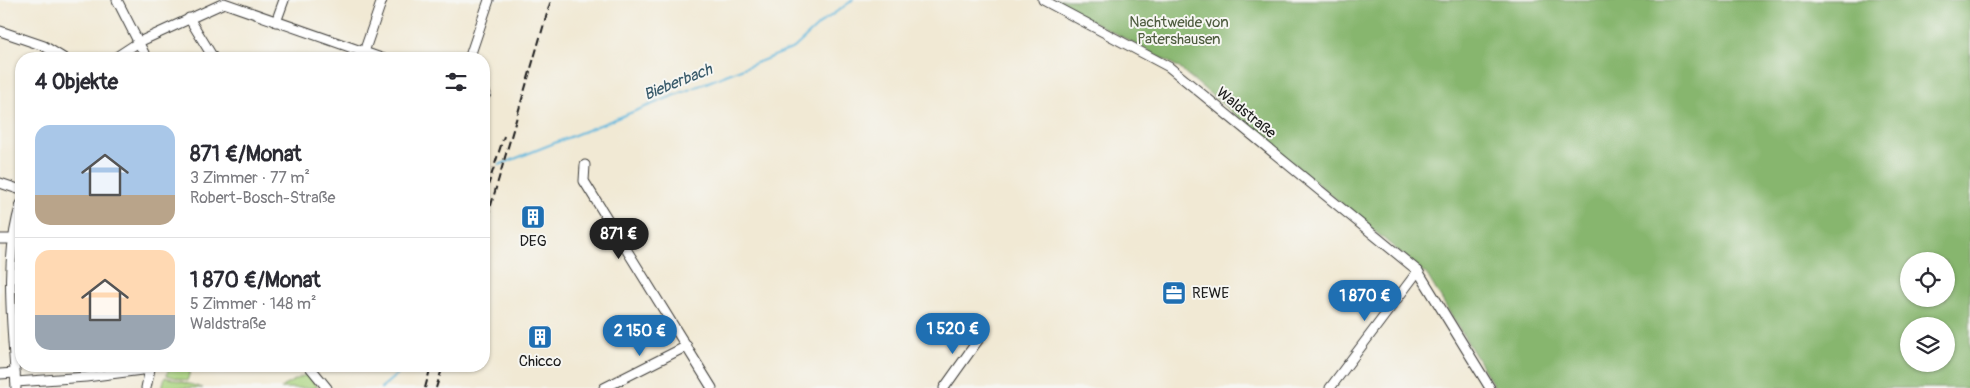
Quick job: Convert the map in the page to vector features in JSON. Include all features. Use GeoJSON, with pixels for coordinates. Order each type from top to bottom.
{"type":"FeatureCollection","features":[{"type":"Feature","properties":{"kind":"street"},"geometry":{"type":"LineString","coordinates":[[116,0],[144,52]]}},
{"type":"Feature","properties":{"kind":"street"},"geometry":{"type":"LineString","coordinates":[[276,22],[284,0]]}},
{"type":"Feature","properties":{"kind":"street"},"geometry":{"type":"LineString","coordinates":[[124,52],[139,42],[223,1],[276,22],[364,52],[382,0]]}},
{"type":"Feature","properties":{"kind":"street"},"geometry":{"type":"LineString","coordinates":[[471,52],[489,0]]}},
{"type":"Feature","properties":{"kind":"street","name":"Waldstraße"},"geometry":{"type":"LineString","coordinates":[[1042,0],[1169,67],[1418,271],[1490,388]]}},
{"type":"Feature","properties":{"kind":"street"},"geometry":{"type":"LineString","coordinates":[[190,18],[210,52]]}},
{"type":"Feature","properties":{"kind":"street"},"geometry":{"type":"LineString","coordinates":[[0,31],[44,46],[54,52]]}},
{"type":"Feature","properties":{"kind":"street"},"geometry":{"type":"LineString","coordinates":[[585,165],[584,181],[712,388]]}},
{"type":"Feature","properties":{"kind":"street"},"geometry":{"type":"LineString","coordinates":[[0,183],[15,188]]}},
{"type":"Feature","properties":{"kind":"street"},"geometry":{"type":"LineString","coordinates":[[15,234],[12,299],[15,381]]}},
{"type":"Feature","properties":{"kind":"street"},"geometry":{"type":"LineString","coordinates":[[0,239],[14,239]]}},
{"type":"Feature","properties":{"kind":"street"},"geometry":{"type":"LineString","coordinates":[[1330,388],[1418,271]]}},
{"type":"Feature","properties":{"kind":"street"},"geometry":{"type":"LineString","coordinates":[[944,388],[981,336]]}},
{"type":"Feature","properties":{"kind":"street"},"geometry":{"type":"LineString","coordinates":[[604,388],[687,346]]}},
{"type":"Feature","properties":{"kind":"street"},"geometry":{"type":"LineString","coordinates":[[0,374],[15,381],[86,377],[126,372]]}},
{"type":"Feature","properties":{"kind":"street"},"geometry":{"type":"LineString","coordinates":[[146,388],[149,372]]}},
{"type":"Feature","properties":{"kind":"street"},"geometry":{"type":"LineString","coordinates":[[314,372],[327,388]]}},
{"type":"Feature","properties":{"kind":"green space","name":"Nachtweide von Patershausen"},"geometry":{"type":"Polygon","coordinates":[[[1053,0],[1970,0],[1970,388],[1495,388],[1427,275],[1178,67],[1053,0]]]}},
{"type":"Feature","properties":{"kind":"green space"},"geometry":{"type":"Polygon","coordinates":[[[168,372],[190,372],[187,381],[167,375],[168,372]]]}},
{"type":"Feature","properties":{"kind":"green space"},"geometry":{"type":"Polygon","coordinates":[[[307,374],[318,388],[281,388],[283,386],[307,374]]]}},
{"type":"Feature","properties":{"kind":"green space"},"geometry":{"type":"Polygon","coordinates":[[[165,377],[203,388],[162,388],[165,377]]]}},
{"type":"Feature","properties":{"kind":"waterway","name":"Bieberbach"},"geometry":{"type":"LineString","coordinates":[[499,165],[794,48],[822,22],[853,0]]}},
{"type":"Feature","properties":{"kind":"waterway","name":"Bieberbach"},"geometry":{"type":"LineString","coordinates":[[381,388],[400,372]]}},
{"type":"Feature","properties":{"kind":"railway"},"geometry":{"type":"LineString","coordinates":[[490,208],[551,0]]}},
{"type":"Feature","properties":{"kind":"railway"},"geometry":{"type":"LineString","coordinates":[[490,179],[504,136]]}},
{"type":"Feature","properties":{"kind":"railway"},"geometry":{"type":"LineString","coordinates":[[425,388],[429,372]]}},
{"type":"Feature","properties":{"kind":"railway"},"geometry":{"type":"LineString","coordinates":[[436,388],[441,372]]}},
{"type":"Feature","properties":{"kind":"place","name":"DEG"},"geometry":{"type":"Point","coordinates":[533,217]}},
{"type":"Feature","properties":{"kind":"place","name":"REWE"},"geometry":{"type":"Point","coordinates":[1174,293]}},
{"type":"Feature","properties":{"kind":"place","name":"Chicco"},"geometry":{"type":"Point","coordinates":[540,337]}}]}
